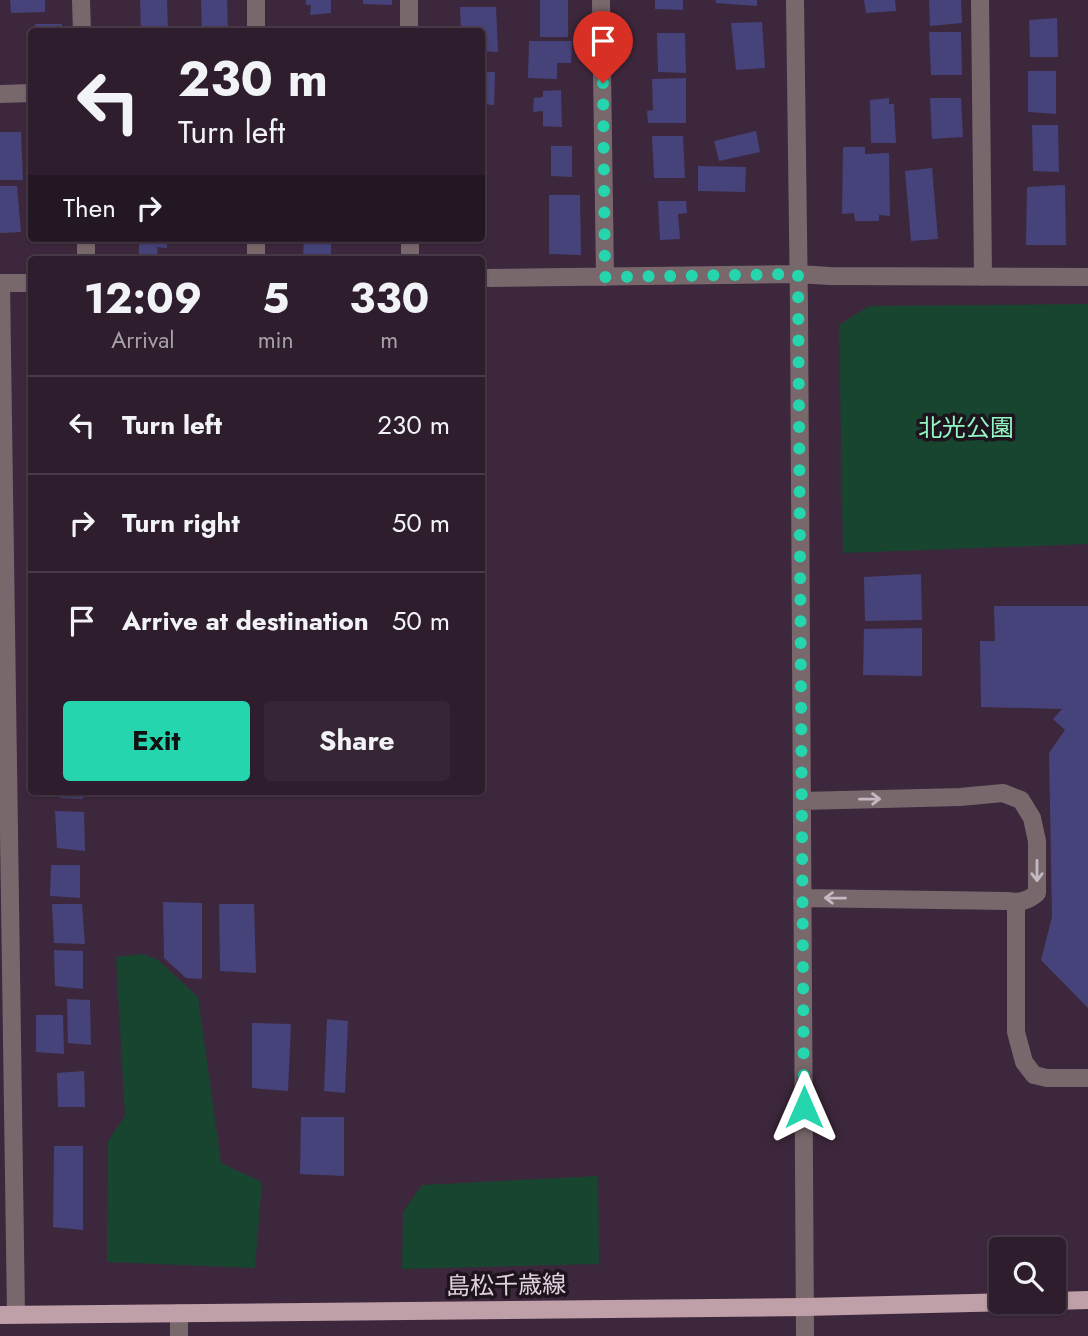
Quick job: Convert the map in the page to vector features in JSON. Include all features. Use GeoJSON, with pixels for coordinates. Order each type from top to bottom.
{"type":"FeatureCollection","features":[{"type":"Feature","properties":{"kind":"main road"},"geometry":{"type":"LineString","coordinates":[[1066,1301],[1088,1300]]}},
{"type":"Feature","properties":{"kind":"main road","name":"島松千歳線"},"geometry":{"type":"LineString","coordinates":[[8,1314],[805,1307],[989,1303]]}},
{"type":"Feature","properties":{"kind":"street"},"geometry":{"type":"LineString","coordinates":[[81,0],[82,28]]}},
{"type":"Feature","properties":{"kind":"street"},"geometry":{"type":"LineString","coordinates":[[256,0],[256,28]]}},
{"type":"Feature","properties":{"kind":"street"},"geometry":{"type":"LineString","coordinates":[[409,0],[409,28]]}},
{"type":"Feature","properties":{"kind":"street"},"geometry":{"type":"LineString","coordinates":[[601,0],[605,277]]}},
{"type":"Feature","properties":{"kind":"street"},"geometry":{"type":"LineString","coordinates":[[795,0],[805,1336]]}},
{"type":"Feature","properties":{"kind":"street"},"geometry":{"type":"LineString","coordinates":[[980,0],[983,277]]}},
{"type":"Feature","properties":{"kind":"street"},"geometry":{"type":"LineString","coordinates":[[0,94],[28,93]]}},
{"type":"Feature","properties":{"kind":"street"},"geometry":{"type":"LineString","coordinates":[[485,278],[798,274],[1088,277]]}},
{"type":"Feature","properties":{"kind":"street"},"geometry":{"type":"LineString","coordinates":[[8,1314],[1,283],[28,283]]}},
{"type":"Feature","properties":{"kind":"street"},"geometry":{"type":"LineString","coordinates":[[802,801],[960,797],[1003,793],[1021,800],[1032,818],[1037,841],[1037,893],[1029,900],[1016,902],[802,898]]}},
{"type":"Feature","properties":{"kind":"street"},"geometry":{"type":"LineString","coordinates":[[1016,902],[1016,1032],[1024,1062],[1034,1075],[1047,1078],[1088,1078]]}},
{"type":"Feature","properties":{"kind":"street"},"geometry":{"type":"LineString","coordinates":[[178,1313],[179,1336]]}},
{"type":"Feature","properties":{"kind":"green space","name":"北光公園"},"geometry":{"type":"Polygon","coordinates":[[[1088,304],[1088,544],[843,553],[839,325],[869,306],[1088,304]]]}},
{"type":"Feature","properties":{"kind":"green space"},"geometry":{"type":"Polygon","coordinates":[[[143,954],[158,960],[198,997],[221,1163],[262,1182],[255,1268],[107,1262],[108,1141],[125,1116],[116,957],[143,954]]]}},
{"type":"Feature","properties":{"kind":"green space"},"geometry":{"type":"Polygon","coordinates":[[[598,1176],[599,1264],[402,1269],[403,1212],[422,1185],[598,1176]]]}},
{"type":"Feature","properties":{"kind":"building"},"geometry":{"type":"Polygon","coordinates":[[[10,0],[45,0],[45,12],[11,13],[10,0]]]}},
{"type":"Feature","properties":{"kind":"building"},"geometry":{"type":"Polygon","coordinates":[[[140,0],[167,0],[168,28],[141,28],[140,0]]]}},
{"type":"Feature","properties":{"kind":"building"},"geometry":{"type":"Polygon","coordinates":[[[201,0],[227,0],[228,28],[202,28],[201,0]]]}},
{"type":"Feature","properties":{"kind":"building"},"geometry":{"type":"Polygon","coordinates":[[[306,0],[331,0],[331,13],[310,15],[311,5],[306,5],[306,0]]]}},
{"type":"Feature","properties":{"kind":"building"},"geometry":{"type":"Polygon","coordinates":[[[363,0],[392,0],[392,5],[363,4],[363,0]]]}},
{"type":"Feature","properties":{"kind":"building"},"geometry":{"type":"Polygon","coordinates":[[[540,0],[568,0],[568,37],[540,37],[540,0]]]}},
{"type":"Feature","properties":{"kind":"building"},"geometry":{"type":"Polygon","coordinates":[[[655,0],[683,0],[683,10],[655,9],[655,0]]]}},
{"type":"Feature","properties":{"kind":"building"},"geometry":{"type":"Polygon","coordinates":[[[716,0],[757,0],[757,6],[716,3],[716,0]]]}},
{"type":"Feature","properties":{"kind":"building"},"geometry":{"type":"Polygon","coordinates":[[[864,0],[895,0],[896,11],[866,13],[864,0]]]}},
{"type":"Feature","properties":{"kind":"building"},"geometry":{"type":"Polygon","coordinates":[[[929,0],[961,0],[962,23],[930,26],[929,0]]]}},
{"type":"Feature","properties":{"kind":"building"},"geometry":{"type":"Polygon","coordinates":[[[460,7],[496,7],[498,52],[485,51],[485,28],[461,28],[460,7]]]}},
{"type":"Feature","properties":{"kind":"building"},"geometry":{"type":"Polygon","coordinates":[[[1057,18],[1058,57],[1030,57],[1029,20],[1057,18]]]}},
{"type":"Feature","properties":{"kind":"building"},"geometry":{"type":"Polygon","coordinates":[[[762,22],[765,68],[736,70],[731,23],[762,22]]]}},
{"type":"Feature","properties":{"kind":"building"},"geometry":{"type":"Polygon","coordinates":[[[35,24],[62,24],[62,28],[35,28],[35,24]]]}},
{"type":"Feature","properties":{"kind":"building"},"geometry":{"type":"Polygon","coordinates":[[[929,32],[961,32],[962,75],[931,75],[929,32]]]}},
{"type":"Feature","properties":{"kind":"building"},"geometry":{"type":"Polygon","coordinates":[[[657,33],[685,33],[686,73],[658,72],[657,33]]]}},
{"type":"Feature","properties":{"kind":"building"},"geometry":{"type":"Polygon","coordinates":[[[529,41],[572,41],[571,63],[557,63],[557,79],[528,78],[529,41]]]}},
{"type":"Feature","properties":{"kind":"building"},"geometry":{"type":"Polygon","coordinates":[[[1028,71],[1056,71],[1056,114],[1028,112],[1028,71]]]}},
{"type":"Feature","properties":{"kind":"building"},"geometry":{"type":"Polygon","coordinates":[[[485,72],[495,72],[494,105],[485,104],[485,72]]]}},
{"type":"Feature","properties":{"kind":"building"},"geometry":{"type":"Polygon","coordinates":[[[686,78],[686,123],[648,123],[647,111],[653,110],[652,79],[686,78]]]}},
{"type":"Feature","properties":{"kind":"building"},"geometry":{"type":"Polygon","coordinates":[[[561,90],[562,127],[543,126],[543,111],[533,112],[534,98],[543,97],[543,91],[561,90]]]}},
{"type":"Feature","properties":{"kind":"building"},"geometry":{"type":"Polygon","coordinates":[[[889,98],[889,104],[894,104],[896,143],[871,143],[870,100],[889,98]]]}},
{"type":"Feature","properties":{"kind":"building"},"geometry":{"type":"Polygon","coordinates":[[[930,98],[961,98],[963,137],[932,139],[930,98]]]}},
{"type":"Feature","properties":{"kind":"building"},"geometry":{"type":"Polygon","coordinates":[[[1032,125],[1058,125],[1059,172],[1033,171],[1032,125]]]}},
{"type":"Feature","properties":{"kind":"building"},"geometry":{"type":"Polygon","coordinates":[[[756,131],[760,152],[719,161],[714,141],[756,131]]]}},
{"type":"Feature","properties":{"kind":"building"},"geometry":{"type":"Polygon","coordinates":[[[0,132],[21,132],[23,180],[0,180],[0,132]]]}},
{"type":"Feature","properties":{"kind":"building"},"geometry":{"type":"Polygon","coordinates":[[[652,136],[683,136],[685,178],[654,178],[652,136]]]}},
{"type":"Feature","properties":{"kind":"building"},"geometry":{"type":"Polygon","coordinates":[[[551,146],[572,146],[572,177],[551,176],[551,146]]]}},
{"type":"Feature","properties":{"kind":"building"},"geometry":{"type":"Polygon","coordinates":[[[843,147],[865,147],[865,154],[889,153],[890,216],[879,215],[879,221],[855,221],[854,213],[842,214],[843,147]]]}},
{"type":"Feature","properties":{"kind":"building"},"geometry":{"type":"Polygon","coordinates":[[[698,166],[746,167],[745,192],[698,191],[698,166]]]}},
{"type":"Feature","properties":{"kind":"building"},"geometry":{"type":"Polygon","coordinates":[[[932,168],[938,239],[911,241],[905,171],[932,168]]]}},
{"type":"Feature","properties":{"kind":"building"},"geometry":{"type":"Polygon","coordinates":[[[1065,185],[1066,245],[1026,245],[1027,187],[1065,185]]]}},
{"type":"Feature","properties":{"kind":"building"},"geometry":{"type":"Polygon","coordinates":[[[0,186],[17,186],[21,232],[0,233],[0,186]]]}},
{"type":"Feature","properties":{"kind":"building"},"geometry":{"type":"Polygon","coordinates":[[[549,195],[580,195],[581,255],[549,254],[549,195]]]}},
{"type":"Feature","properties":{"kind":"building"},"geometry":{"type":"Polygon","coordinates":[[[658,201],[686,201],[687,213],[678,214],[680,239],[660,240],[658,201]]]}},
{"type":"Feature","properties":{"kind":"building"},"geometry":{"type":"Polygon","coordinates":[[[139,242],[167,242],[167,248],[157,247],[158,256],[139,256],[139,242]]]}},
{"type":"Feature","properties":{"kind":"building"},"geometry":{"type":"Polygon","coordinates":[[[304,242],[331,242],[331,256],[303,256],[304,242]]]}},
{"type":"Feature","properties":{"kind":"building"},"geometry":{"type":"Polygon","coordinates":[[[921,574],[922,620],[865,621],[864,577],[921,574]]]}},
{"type":"Feature","properties":{"kind":"building"},"geometry":{"type":"Polygon","coordinates":[[[994,606],[1088,606],[1088,1008],[1041,960],[1052,917],[1049,753],[1065,730],[1053,719],[1062,709],[981,707],[980,641],[995,641],[994,606]]]}},
{"type":"Feature","properties":{"kind":"building"},"geometry":{"type":"Polygon","coordinates":[[[922,628],[922,676],[863,675],[864,629],[922,628]]]}},
{"type":"Feature","properties":{"kind":"building"},"geometry":{"type":"Polygon","coordinates":[[[60,795],[83,795],[83,799],[60,798],[60,795]]]}},
{"type":"Feature","properties":{"kind":"building"},"geometry":{"type":"Polygon","coordinates":[[[55,811],[84,812],[85,851],[57,848],[55,811]]]}},
{"type":"Feature","properties":{"kind":"building"},"geometry":{"type":"Polygon","coordinates":[[[51,865],[80,865],[80,898],[50,896],[51,865]]]}},
{"type":"Feature","properties":{"kind":"building"},"geometry":{"type":"Polygon","coordinates":[[[163,902],[202,903],[202,979],[186,978],[164,958],[163,902]]]}},
{"type":"Feature","properties":{"kind":"building"},"geometry":{"type":"Polygon","coordinates":[[[52,904],[82,904],[85,944],[54,943],[52,904]]]}},
{"type":"Feature","properties":{"kind":"building"},"geometry":{"type":"Polygon","coordinates":[[[219,904],[254,904],[256,973],[220,971],[219,904]]]}},
{"type":"Feature","properties":{"kind":"building"},"geometry":{"type":"Polygon","coordinates":[[[54,950],[83,951],[83,989],[55,986],[54,950]]]}},
{"type":"Feature","properties":{"kind":"building"},"geometry":{"type":"Polygon","coordinates":[[[67,999],[90,1000],[91,1045],[68,1043],[67,999]]]}},
{"type":"Feature","properties":{"kind":"building"},"geometry":{"type":"Polygon","coordinates":[[[36,1015],[63,1015],[64,1054],[36,1052],[36,1015]]]}},
{"type":"Feature","properties":{"kind":"building"},"geometry":{"type":"Polygon","coordinates":[[[327,1019],[348,1021],[345,1093],[324,1091],[327,1019]]]}},
{"type":"Feature","properties":{"kind":"building"},"geometry":{"type":"Polygon","coordinates":[[[252,1023],[291,1024],[288,1091],[252,1088],[252,1023]]]}},
{"type":"Feature","properties":{"kind":"building"},"geometry":{"type":"Polygon","coordinates":[[[84,1071],[85,1107],[58,1107],[57,1073],[84,1071]]]}},
{"type":"Feature","properties":{"kind":"building"},"geometry":{"type":"Polygon","coordinates":[[[301,1117],[344,1117],[344,1176],[300,1174],[301,1117]]]}},
{"type":"Feature","properties":{"kind":"building"},"geometry":{"type":"Polygon","coordinates":[[[54,1146],[83,1146],[83,1230],[53,1227],[54,1146]]]}},
{"type":"Feature","properties":{"kind":"route"},"geometry":{"type":"LineString","coordinates":[[603,83],[605,277],[798,274],[804,1107]]}}]}
